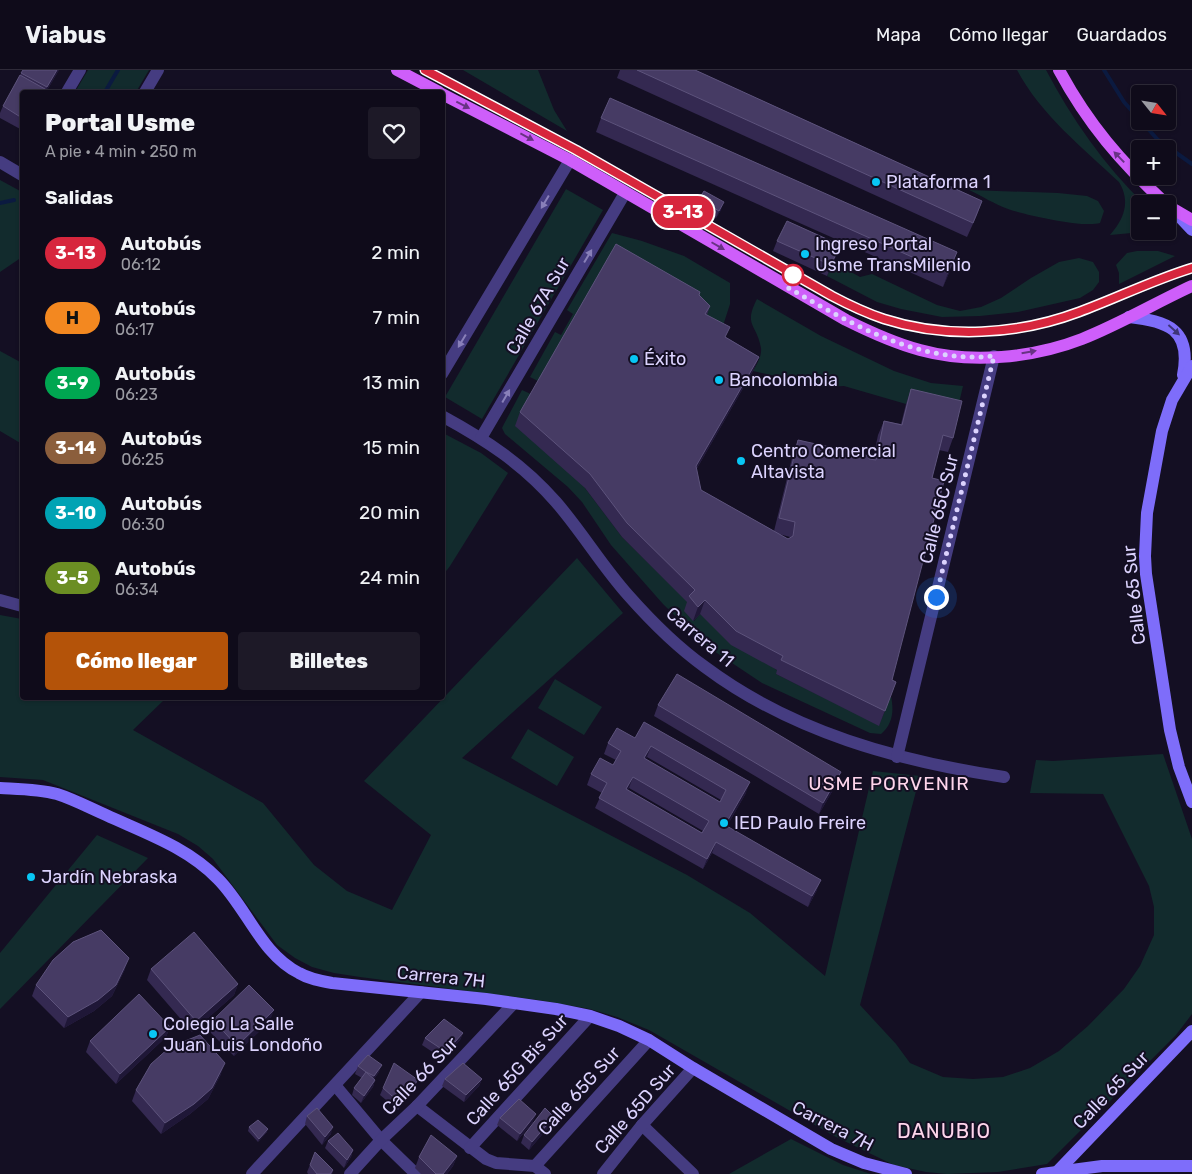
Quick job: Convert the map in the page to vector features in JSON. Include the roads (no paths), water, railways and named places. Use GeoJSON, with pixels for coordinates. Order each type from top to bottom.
{"type":"FeatureCollection","features":[{"type":"Feature","properties":{"kind":"main road"},"geometry":{"type":"LineString","coordinates":[[398,70],[435,90]]}},
{"type":"Feature","properties":{"kind":"main road"},"geometry":{"type":"LineString","coordinates":[[1059,70],[1093,127],[1157,195]]}},
{"type":"Feature","properties":{"kind":"main road"},"geometry":{"type":"LineString","coordinates":[[445,96],[570,160],[846,320],[877,336],[933,354],[960,357],[994,356],[1023,353],[1067,344],[1109,327],[1192,286]]}},
{"type":"Feature","properties":{"kind":"main road"},"geometry":{"type":"LineString","coordinates":[[1176,211],[1192,220]]}},
{"type":"Feature","properties":{"kind":"street"},"geometry":{"type":"LineString","coordinates":[[68,90],[80,70]]}},
{"type":"Feature","properties":{"kind":"street"},"geometry":{"type":"LineString","coordinates":[[147,90],[158,70]]}},
{"type":"Feature","properties":{"kind":"street"},"geometry":{"type":"LineString","coordinates":[[445,369],[570,160]]}},
{"type":"Feature","properties":{"kind":"street"},"geometry":{"type":"LineString","coordinates":[[0,162],[20,172]]}},
{"type":"Feature","properties":{"kind":"street","name":"Calle 67A Sur"},"geometry":{"type":"LineString","coordinates":[[481,438],[626,193]]}},
{"type":"Feature","properties":{"kind":"street"},"geometry":{"type":"LineString","coordinates":[[1176,214],[1192,230]]}},
{"type":"Feature","properties":{"kind":"street","name":"Calle 65 Sur"},"geometry":{"type":"LineString","coordinates":[[1129,317],[1157,321],[1177,330],[1184,341],[1187,356],[1186,368],[1180,385]]}},
{"type":"Feature","properties":{"kind":"street","name":"Calle 65C Sur"},"geometry":{"type":"LineString","coordinates":[[897,757],[994,356]]}},
{"type":"Feature","properties":{"kind":"street","name":"Calle 65 Sur"},"geometry":{"type":"LineString","coordinates":[[1192,366],[1169,407],[1162,431],[1147,513],[1145,556],[1146,574],[1170,730],[1179,767],[1192,802]]}},
{"type":"Feature","properties":{"kind":"street","name":"Carrera 11"},"geometry":{"type":"LineString","coordinates":[[445,418],[481,438],[523,469],[556,503],[628,594],[665,633],[705,667],[749,696],[795,720],[843,740],[897,757],[1004,777]]}},
{"type":"Feature","properties":{"kind":"street"},"geometry":{"type":"LineString","coordinates":[[0,600],[20,605]]}},
{"type":"Feature","properties":{"kind":"street","name":"Carrera 7H"},"geometry":{"type":"LineString","coordinates":[[0,788],[27,789],[58,794],[179,849],[192,857],[217,878],[238,903],[271,951],[298,973],[314,980],[514,1003],[590,1016],[635,1032],[831,1149],[864,1163],[906,1174]]}},
{"type":"Feature","properties":{"kind":"street"},"geometry":{"type":"LineString","coordinates":[[252,1174],[421,992]]}},
{"type":"Feature","properties":{"kind":"street","name":"Calle 66 Sur"},"geometry":{"type":"LineString","coordinates":[[350,1174],[514,1003]]}},
{"type":"Feature","properties":{"kind":"street","name":"Calle 65G Bis Sur"},"geometry":{"type":"LineString","coordinates":[[470,1148],[590,1016]]}},
{"type":"Feature","properties":{"kind":"street","name":"Calle 65 Sur"},"geometry":{"type":"LineString","coordinates":[[1056,1173],[1192,1031]]}},
{"type":"Feature","properties":{"kind":"street","name":"Calle 65G Sur"},"geometry":{"type":"LineString","coordinates":[[540,1170],[649,1040]]}},
{"type":"Feature","properties":{"kind":"street","name":"Calle 65D Sur"},"geometry":{"type":"LineString","coordinates":[[605,1173],[642,1125],[694,1068]]}},
{"type":"Feature","properties":{"kind":"street"},"geometry":{"type":"LineString","coordinates":[[335,1085],[381,1140],[416,1174]]}},
{"type":"Feature","properties":{"kind":"street"},"geometry":{"type":"LineString","coordinates":[[417,1106],[486,1159],[496,1163],[540,1170]]}},
{"type":"Feature","properties":{"kind":"street"},"geometry":{"type":"LineString","coordinates":[[642,1125],[693,1174]]}},
{"type":"Feature","properties":{"kind":"street"},"geometry":{"type":"LineString","coordinates":[[1042,1174],[1102,1166],[1192,1166]]}},
{"type":"Feature","properties":{"kind":"waterway"},"geometry":{"type":"LineString","coordinates":[[106,90],[118,70]]}},
{"type":"Feature","properties":{"kind":"waterway"},"geometry":{"type":"LineString","coordinates":[[1104,70],[1131,110]]}},
{"type":"Feature","properties":{"kind":"waterway"},"geometry":{"type":"LineString","coordinates":[[1149,130],[1158,140],[1192,164]]}},
{"type":"Feature","properties":{"kind":"waterway"},"geometry":{"type":"LineString","coordinates":[[0,203],[14,200]]}},
{"type":"Feature","properties":{"kind":"place","name":"Plataforma 1"},"geometry":{"type":"Point","coordinates":[876,182]}},
{"type":"Feature","properties":{"kind":"place","name":"Ingreso Portal Usme TransMilenio"},"geometry":{"type":"Point","coordinates":[805,254]}},
{"type":"Feature","properties":{"kind":"place","name":"Éxito"},"geometry":{"type":"Point","coordinates":[634,359]}},
{"type":"Feature","properties":{"kind":"place","name":"Bancolombia"},"geometry":{"type":"Point","coordinates":[719,380]}},
{"type":"Feature","properties":{"kind":"place","name":"Centro Comercial Altavista"},"geometry":{"type":"Point","coordinates":[741,461]}},
{"type":"Feature","properties":{"kind":"place","name":"IED Paulo Freire"},"geometry":{"type":"Point","coordinates":[724,823]}},
{"type":"Feature","properties":{"kind":"place","name":"Jardín Nebraska"},"geometry":{"type":"Point","coordinates":[31,877]}},
{"type":"Feature","properties":{"kind":"place","name":"Colegio La Salle Juan Luis Londoño"},"geometry":{"type":"Point","coordinates":[153,1034]}},
{"type":"Feature","properties":{"kind":"district","name":"USME PORVENIR"},"geometry":{"type":"Point","coordinates":[889,783]}},
{"type":"Feature","properties":{"kind":"district","name":"DANUBIO"},"geometry":{"type":"Point","coordinates":[944,1131]}}]}
